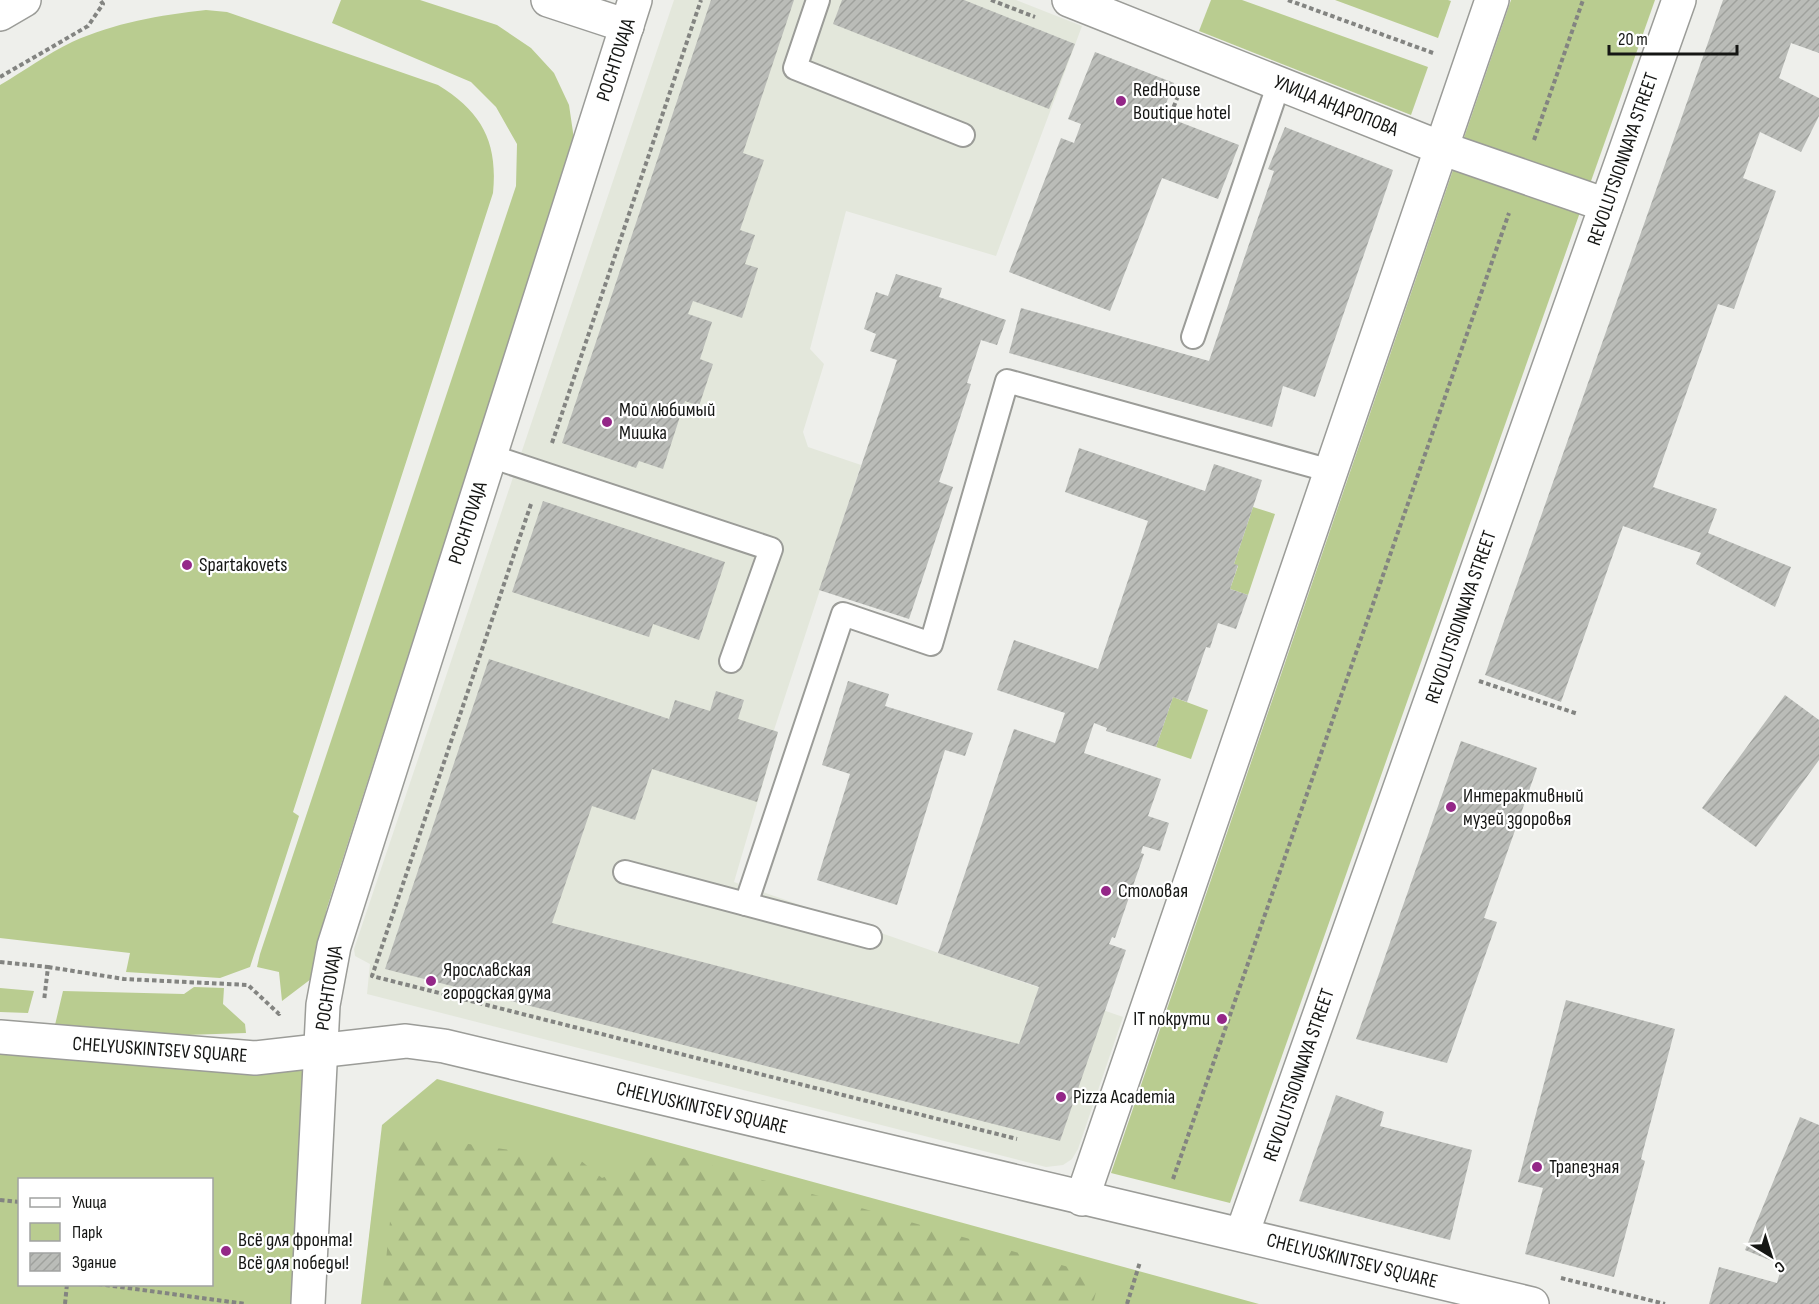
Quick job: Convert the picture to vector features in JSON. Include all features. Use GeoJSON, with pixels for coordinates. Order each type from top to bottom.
{"type":"FeatureCollection","features":[{"type":"Feature","properties":{"kind":"street"},"geometry":{"type":"LineString","coordinates":[[0,14],[24,0]]}},
{"type":"Feature","properties":{"kind":"street"},"geometry":{"type":"LineString","coordinates":[[548,0],[631,13]]}},
{"type":"Feature","properties":{"kind":"street","name":"УЛИЦА АНДРОПОВА"},"geometry":{"type":"LineString","coordinates":[[1069,0],[1441,148],[1606,205]]}},
{"type":"Feature","properties":{"kind":"street"},"geometry":{"type":"LineString","coordinates":[[1082,1198],[1492,0]]}},
{"type":"Feature","properties":{"kind":"street","name":"REVOLUTSIONNAYA STREET"},"geometry":{"type":"LineString","coordinates":[[1242,1234],[1679,0]]}},
{"type":"Feature","properties":{"kind":"street","name":"POCHTOVAJA"},"geometry":{"type":"LineString","coordinates":[[320,1050],[323,1005],[334,946],[631,13]]}},
{"type":"Feature","properties":{"kind":"street","name":"CHELYUSKINTSEV SQUARE"},"geometry":{"type":"LineString","coordinates":[[0,1037],[255,1058],[406,1041],[444,1046],[1532,1304]]}},
{"type":"Feature","properties":{"kind":"street"},"geometry":{"type":"LineString","coordinates":[[308,1304],[320,1050]]}},
{"type":"Feature","properties":{"kind":"lane"},"geometry":{"type":"LineString","coordinates":[[818,0],[795,68],[963,135]]}},
{"type":"Feature","properties":{"kind":"lane"},"geometry":{"type":"LineString","coordinates":[[1193,337],[1279,84]]}},
{"type":"Feature","properties":{"kind":"lane"},"geometry":{"type":"LineString","coordinates":[[746,904],[843,615],[931,644],[1007,381],[1331,471]]}},
{"type":"Feature","properties":{"kind":"lane"},"geometry":{"type":"LineString","coordinates":[[490,456],[771,549],[731,661]]}},
{"type":"Feature","properties":{"kind":"lane"},"geometry":{"type":"LineString","coordinates":[[625,872],[870,937]]}},
{"type":"Feature","properties":{"kind":"path"},"geometry":{"type":"LineString","coordinates":[[0,77],[88,26],[103,4],[100,0]]}},
{"type":"Feature","properties":{"kind":"path"},"geometry":{"type":"LineString","coordinates":[[1288,0],[1442,56]]}},
{"type":"Feature","properties":{"kind":"path"},"geometry":{"type":"LineString","coordinates":[[1532,147],[1583,0]]}},
{"type":"Feature","properties":{"kind":"path"},"geometry":{"type":"LineString","coordinates":[[1168,121],[1185,77]]}},
{"type":"Feature","properties":{"kind":"path"},"geometry":{"type":"LineString","coordinates":[[1173,1179],[1513,203]]}},
{"type":"Feature","properties":{"kind":"path"},"geometry":{"type":"LineString","coordinates":[[1473,679],[1578,714]]}},
{"type":"Feature","properties":{"kind":"path"},"geometry":{"type":"LineString","coordinates":[[0,962],[124,979],[248,986],[279,1014],[286,1006]]}},
{"type":"Feature","properties":{"kind":"path"},"geometry":{"type":"LineString","coordinates":[[39,1040],[48,967]]}},
{"type":"Feature","properties":{"kind":"path"},"geometry":{"type":"LineString","coordinates":[[372,976],[1021,1140]]}},
{"type":"Feature","properties":{"kind":"path"},"geometry":{"type":"LineString","coordinates":[[0,1200],[18,1202]]}},
{"type":"Feature","properties":{"kind":"path"},"geometry":{"type":"LineString","coordinates":[[1127,1304],[1140,1262]]}},
{"type":"Feature","properties":{"kind":"path"},"geometry":{"type":"LineString","coordinates":[[1550,1275],[1665,1304]]}},
{"type":"Feature","properties":{"kind":"path"},"geometry":{"type":"LineString","coordinates":[[65,1304],[67,1286]]}},
{"type":"Feature","properties":{"kind":"path"},"geometry":{"type":"LineString","coordinates":[[113,1286],[246,1304]]}},
{"type":"Feature","properties":{"kind":"shaded area"},"geometry":{"type":"Polygon","coordinates":[[[674,0],[1016,0],[1082,26],[996,256],[846,211],[810,349],[824,364],[803,432],[808,447],[861,465],[774,730],[778,732],[734,882],[1123,1017],[1078,1149],[1072,1159],[1063,1165],[1046,1167],[367,994],[370,964],[355,956],[354,949],[674,0]]]}},
{"type":"Feature","properties":{"kind":"green space"},"geometry":{"type":"Polygon","coordinates":[[[341,0],[420,0],[497,25],[531,48],[554,73],[569,105],[574,139],[327,908],[311,979],[282,1001],[279,972],[257,967],[260,954],[516,186],[517,144],[496,107],[471,82],[332,23],[341,0]]]}},
{"type":"Feature","properties":{"kind":"green space"},"geometry":{"type":"Polygon","coordinates":[[[1211,0],[1242,0],[1428,67],[1411,115],[1199,31],[1211,0]]]}},
{"type":"Feature","properties":{"kind":"green space"},"geometry":{"type":"Polygon","coordinates":[[[1335,0],[1448,0],[1451,1],[1438,38],[1335,0]]]}},
{"type":"Feature","properties":{"kind":"green space"},"geometry":{"type":"Polygon","coordinates":[[[1511,0],[1655,0],[1230,1203],[1111,1173],[1511,0]]]}},
{"type":"Feature","properties":{"kind":"green space","name":"Spartakovets"},"geometry":{"type":"Polygon","coordinates":[[[206,10],[227,12],[438,85],[466,106],[484,130],[493,158],[494,175],[493,193],[293,812],[299,816],[250,967],[220,978],[126,972],[130,953],[0,938],[0,85],[54,52],[88,35],[138,21],[206,10]]]}},
{"type":"Feature","properties":{"kind":"green space"},"geometry":{"type":"Polygon","coordinates":[[[1253,507],[1275,514],[1248,595],[1230,589],[1238,566],[1234,564],[1253,507]]]}},
{"type":"Feature","properties":{"kind":"green space"},"geometry":{"type":"Polygon","coordinates":[[[1173,697],[1208,710],[1191,759],[1156,747],[1173,697]]]}},
{"type":"Feature","properties":{"kind":"green space"},"geometry":{"type":"Polygon","coordinates":[[[194,987],[224,988],[223,1004],[245,1024],[246,1033],[186,1035],[55,1025],[63,991],[184,994],[194,987]]]}},
{"type":"Feature","properties":{"kind":"green space"},"geometry":{"type":"Polygon","coordinates":[[[0,988],[34,991],[28,1013],[0,1012],[0,988]]]}},
{"type":"Feature","properties":{"kind":"green space"},"geometry":{"type":"Polygon","coordinates":[[[0,1037],[320,1050],[307,1304],[0,1304],[0,1037]]]}},
{"type":"Feature","properties":{"kind":"green space"},"geometry":{"type":"Polygon","coordinates":[[[437,1079],[1259,1304],[361,1304],[382,1125],[437,1079]]]}},
{"type":"Feature","properties":{"kind":"green space"},"geometry":{"type":"Polygon","coordinates":[[[399,1134],[580,1160],[602,1178],[664,1152],[1100,1276],[1093,1304],[405,1304],[382,1299],[399,1134]]]}},
{"type":"Feature","properties":{"kind":"building"},"geometry":{"type":"Polygon","coordinates":[[[711,0],[794,0],[743,153],[764,160],[740,230],[755,235],[745,264],[758,268],[742,318],[693,301],[688,314],[712,322],[700,359],[713,364],[699,406],[685,401],[663,469],[639,461],[636,468],[562,443],[711,0]]]}},
{"type":"Feature","properties":{"kind":"building"},"geometry":{"type":"Polygon","coordinates":[[[842,0],[964,0],[1075,44],[1049,109],[833,24],[842,0]]]}},
{"type":"Feature","properties":{"kind":"building"},"geometry":{"type":"Polygon","coordinates":[[[1723,0],[1819,0],[1819,53],[1791,43],[1779,78],[1819,98],[1819,116],[1801,152],[1760,132],[1743,178],[1776,191],[1734,309],[1718,304],[1653,487],[1717,509],[1708,533],[1791,567],[1775,607],[1696,564],[1701,553],[1623,526],[1561,702],[1485,675],[1723,0]]]}},
{"type":"Feature","properties":{"kind":"building"},"geometry":{"type":"Polygon","coordinates":[[[1095,52],[1174,83],[1160,119],[1176,124],[1177,121],[1239,145],[1218,199],[1162,178],[1110,311],[1009,272],[1061,138],[1074,143],[1081,124],[1068,119],[1095,52]]]}},
{"type":"Feature","properties":{"kind":"building"},"geometry":{"type":"Polygon","coordinates":[[[1285,127],[1393,170],[1315,397],[1283,386],[1272,427],[1009,353],[1021,308],[1209,361],[1274,171],[1268,169],[1285,127]]]}},
{"type":"Feature","properties":{"kind":"building"},"geometry":{"type":"Polygon","coordinates":[[[896,274],[942,288],[939,297],[1006,320],[997,345],[981,340],[967,383],[971,384],[939,482],[953,487],[909,619],[819,590],[897,360],[870,351],[876,334],[864,329],[876,292],[888,296],[896,274]]]}},
{"type":"Feature","properties":{"kind":"building"},"geometry":{"type":"Polygon","coordinates":[[[1079,448],[1205,491],[1214,464],[1262,480],[1234,564],[1238,565],[1230,589],[1248,595],[1236,629],[1218,623],[1210,648],[1206,647],[1187,702],[1173,697],[1156,747],[1106,731],[1107,728],[1094,723],[1084,753],[1161,779],[1148,816],[1169,823],[1160,851],[1143,846],[1141,853],[1144,854],[1115,938],[1112,937],[1109,944],[1126,950],[1060,1141],[385,969],[489,659],[669,719],[675,700],[710,711],[716,691],[744,700],[738,719],[778,732],[757,802],[652,769],[635,820],[592,806],[552,923],[1019,1044],[1039,987],[938,953],[1014,729],[1055,743],[1065,713],[997,690],[1014,640],[1098,669],[1148,521],[1065,492],[1079,448]]]}},
{"type":"Feature","properties":{"kind":"building"},"geometry":{"type":"Polygon","coordinates":[[[543,501],[725,562],[699,640],[653,624],[649,637],[512,592],[543,501]]]}},
{"type":"Feature","properties":{"kind":"building"},"geometry":{"type":"Polygon","coordinates":[[[848,681],[889,694],[885,706],[973,733],[965,756],[945,750],[897,905],[817,880],[850,774],[822,765],[848,681]]]}},
{"type":"Feature","properties":{"kind":"building"},"geometry":{"type":"Polygon","coordinates":[[[1785,695],[1819,720],[1819,760],[1756,847],[1702,808],[1785,695]]]}},
{"type":"Feature","properties":{"kind":"building"},"geometry":{"type":"Polygon","coordinates":[[[1461,741],[1537,768],[1484,918],[1497,922],[1447,1063],[1356,1039],[1461,741]]]}},
{"type":"Feature","properties":{"kind":"building"},"geometry":{"type":"Polygon","coordinates":[[[1566,1000],[1675,1029],[1641,1159],[1645,1161],[1614,1277],[1525,1254],[1543,1188],[1518,1182],[1566,1000]]]}},
{"type":"Feature","properties":{"kind":"building"},"geometry":{"type":"Polygon","coordinates":[[[1336,1095],[1384,1112],[1380,1126],[1472,1150],[1450,1240],[1299,1201],[1336,1095]]]}},
{"type":"Feature","properties":{"kind":"building"},"geometry":{"type":"Polygon","coordinates":[[[1800,1117],[1819,1125],[1819,1304],[1709,1304],[1719,1267],[1777,1283],[1782,1265],[1745,1250],[1800,1117]]]}},
{"type":"Feature","properties":{"kind":"place","name":"RedHouse Boutique hotel"},"geometry":{"type":"Point","coordinates":[1121,101]}},
{"type":"Feature","properties":{"kind":"place","name":"Мой любимый Мишка"},"geometry":{"type":"Point","coordinates":[607,422]}},
{"type":"Feature","properties":{"kind":"place","name":"Spartakovets"},"geometry":{"type":"Point","coordinates":[187,565]}},
{"type":"Feature","properties":{"kind":"place","name":"Интерактивный музей здоровья"},"geometry":{"type":"Point","coordinates":[1451,807]}},
{"type":"Feature","properties":{"kind":"place","name":"Столовая"},"geometry":{"type":"Point","coordinates":[1106,891]}},
{"type":"Feature","properties":{"kind":"place","name":"Ярославская городская дума"},"geometry":{"type":"Point","coordinates":[431,981]}},
{"type":"Feature","properties":{"kind":"place","name":"IT покрути"},"geometry":{"type":"Point","coordinates":[1222,1019]}},
{"type":"Feature","properties":{"kind":"place","name":"Pizza Academia"},"geometry":{"type":"Point","coordinates":[1061,1097]}},
{"type":"Feature","properties":{"kind":"place","name":"Трапезная"},"geometry":{"type":"Point","coordinates":[1537,1167]}},
{"type":"Feature","properties":{"kind":"place","name":"Всё для фронта! Всё для победы!"},"geometry":{"type":"Point","coordinates":[226,1251]}}]}
